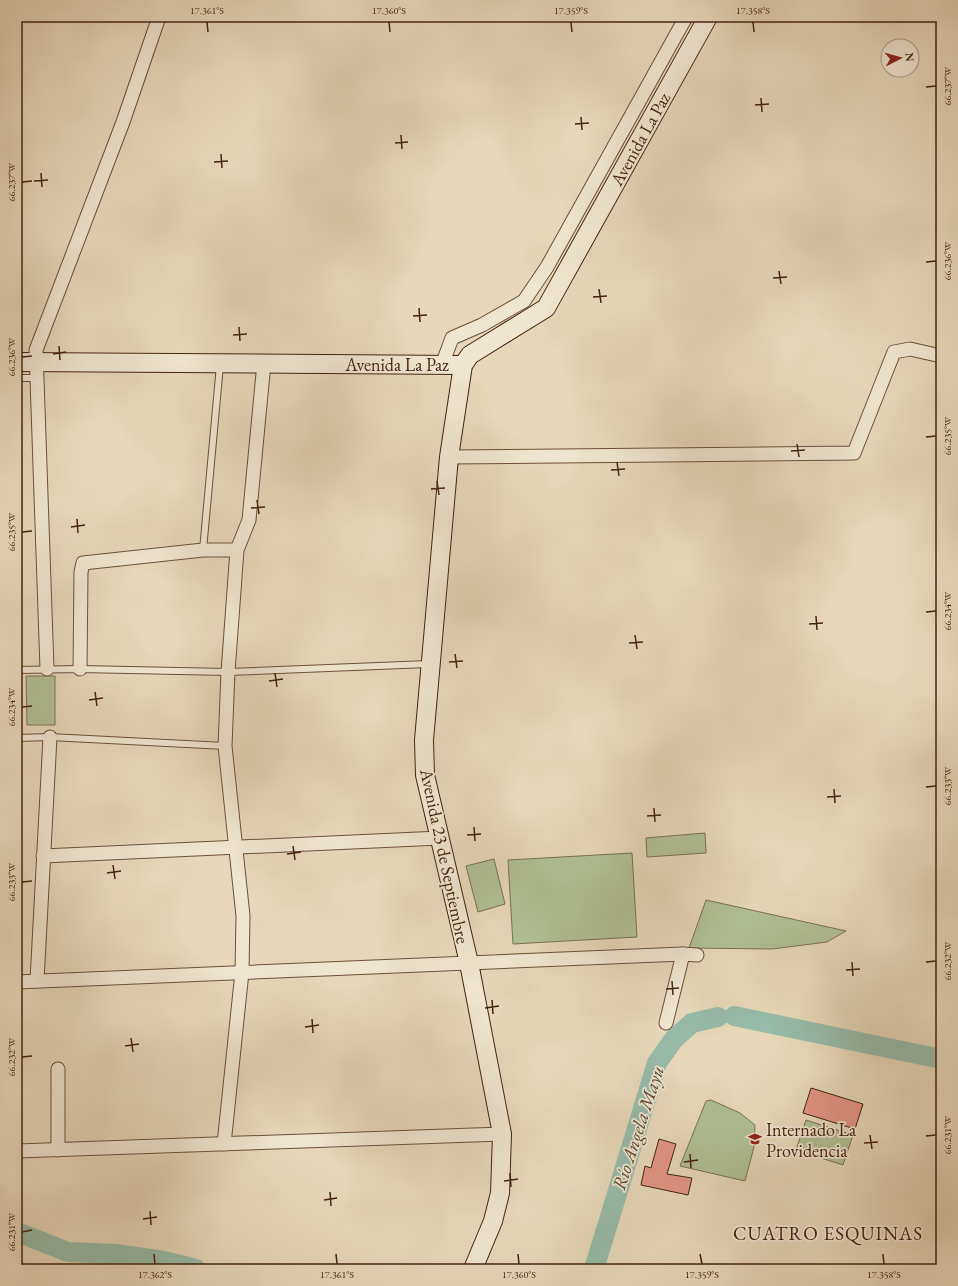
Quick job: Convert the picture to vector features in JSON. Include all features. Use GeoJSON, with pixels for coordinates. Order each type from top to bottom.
{"type":"FeatureCollection","features":[{"type":"Feature","properties":{"kind":"main road","name":"Avenida La Paz"},"geometry":{"type":"LineString","coordinates":[[17,362],[37,370],[220,363],[463,365],[470,355],[546,308],[708,17]]}},
{"type":"Feature","properties":{"kind":"main road","name":"Avenida 23 de Septiembre"},"geometry":{"type":"LineString","coordinates":[[463,365],[449,457],[424,740],[425,775],[469,963],[502,1134],[500,1194],[493,1221],[473,1269]]}},
{"type":"Feature","properties":{"kind":"street"},"geometry":{"type":"LineString","coordinates":[[47,669],[36,350],[124,122],[159,17]]}},
{"type":"Feature","properties":{"kind":"street"},"geometry":{"type":"LineString","coordinates":[[442,365],[452,338],[482,325],[524,300],[547,267],[686,17]]}},
{"type":"Feature","properties":{"kind":"street"},"geometry":{"type":"LineString","coordinates":[[449,457],[854,453],[894,352],[910,350],[941,356]]}},
{"type":"Feature","properties":{"kind":"street"},"geometry":{"type":"LineString","coordinates":[[224,1144],[242,972],[243,916],[225,746],[228,672],[237,550],[249,520],[264,363]]}},
{"type":"Feature","properties":{"kind":"street"},"geometry":{"type":"LineString","coordinates":[[80,668],[81,572],[83,563],[203,550],[237,550]]}},
{"type":"Feature","properties":{"kind":"street"},"geometry":{"type":"LineString","coordinates":[[37,981],[50,737]]}},
{"type":"Feature","properties":{"kind":"street"},"geometry":{"type":"LineString","coordinates":[[43,856],[440,838]]}},
{"type":"Feature","properties":{"kind":"street"},"geometry":{"type":"LineString","coordinates":[[666,1023],[683,954]]}},
{"type":"Feature","properties":{"kind":"street"},"geometry":{"type":"LineString","coordinates":[[17,982],[683,954],[697,955]]}},
{"type":"Feature","properties":{"kind":"street"},"geometry":{"type":"LineString","coordinates":[[58,1069],[58,1150]]}},
{"type":"Feature","properties":{"kind":"street"},"geometry":{"type":"LineString","coordinates":[[17,1151],[502,1134]]}},
{"type":"Feature","properties":{"kind":"lane"},"geometry":{"type":"LineString","coordinates":[[203,550],[220,363]]}},
{"type":"Feature","properties":{"kind":"lane"},"geometry":{"type":"LineString","coordinates":[[17,378],[37,370]]}},
{"type":"Feature","properties":{"kind":"lane"},"geometry":{"type":"LineString","coordinates":[[17,670],[80,668],[228,672],[430,664]]}},
{"type":"Feature","properties":{"kind":"lane"},"geometry":{"type":"LineString","coordinates":[[17,738],[50,737],[225,746]]}},
{"type":"Feature","properties":{"kind":"green space"},"geometry":{"type":"Polygon","coordinates":[[[26,676],[55,676],[55,725],[27,725],[26,676]]]}},
{"type":"Feature","properties":{"kind":"green space"},"geometry":{"type":"Polygon","coordinates":[[[705,833],[706,853],[647,857],[646,838],[705,833]]]}},
{"type":"Feature","properties":{"kind":"green space"},"geometry":{"type":"Polygon","coordinates":[[[632,853],[637,937],[513,944],[508,860],[632,853]]]}},
{"type":"Feature","properties":{"kind":"green space"},"geometry":{"type":"Polygon","coordinates":[[[494,859],[505,904],[478,912],[466,866],[494,859]]]}},
{"type":"Feature","properties":{"kind":"green space"},"geometry":{"type":"Polygon","coordinates":[[[706,900],[846,931],[827,942],[772,949],[689,948],[706,900]]]}},
{"type":"Feature","properties":{"kind":"green space"},"geometry":{"type":"Polygon","coordinates":[[[711,1100],[740,1113],[755,1125],[754,1147],[745,1181],[680,1166],[706,1101],[711,1100]]]}},
{"type":"Feature","properties":{"kind":"green space"},"geometry":{"type":"Polygon","coordinates":[[[806,1120],[853,1135],[843,1165],[796,1150],[806,1120]]]}},
{"type":"Feature","properties":{"kind":"building"},"geometry":{"type":"Polygon","coordinates":[[[811,1088],[863,1104],[855,1129],[803,1113],[811,1088]]]}},
{"type":"Feature","properties":{"kind":"building"},"geometry":{"type":"Polygon","coordinates":[[[659,1139],[676,1144],[667,1174],[692,1178],[688,1195],[641,1185],[645,1166],[651,1168],[659,1139]]]}},
{"type":"Feature","properties":{"kind":"waterway","name":"Río Angela Mayu"},"geometry":{"type":"LineString","coordinates":[[734,1016],[941,1059]]}},
{"type":"Feature","properties":{"kind":"waterway","name":"Río Angela Mayu"},"geometry":{"type":"LineString","coordinates":[[594,1269],[657,1063],[674,1039],[692,1023],[718,1017]]}},
{"type":"Feature","properties":{"kind":"waterway","name":"Río Angela Mayu"},"geometry":{"type":"LineString","coordinates":[[17,1232],[68,1252],[115,1254],[164,1261],[196,1269]]}},
{"type":"Feature","properties":{"kind":"place","name":"Internado La Providencia"},"geometry":{"type":"Point","coordinates":[755,1139]}},
{"type":"Feature","properties":{"kind":"district","name":"CUATRO ESQUINAS"},"geometry":{"type":"Point","coordinates":[828,1233]}}]}
